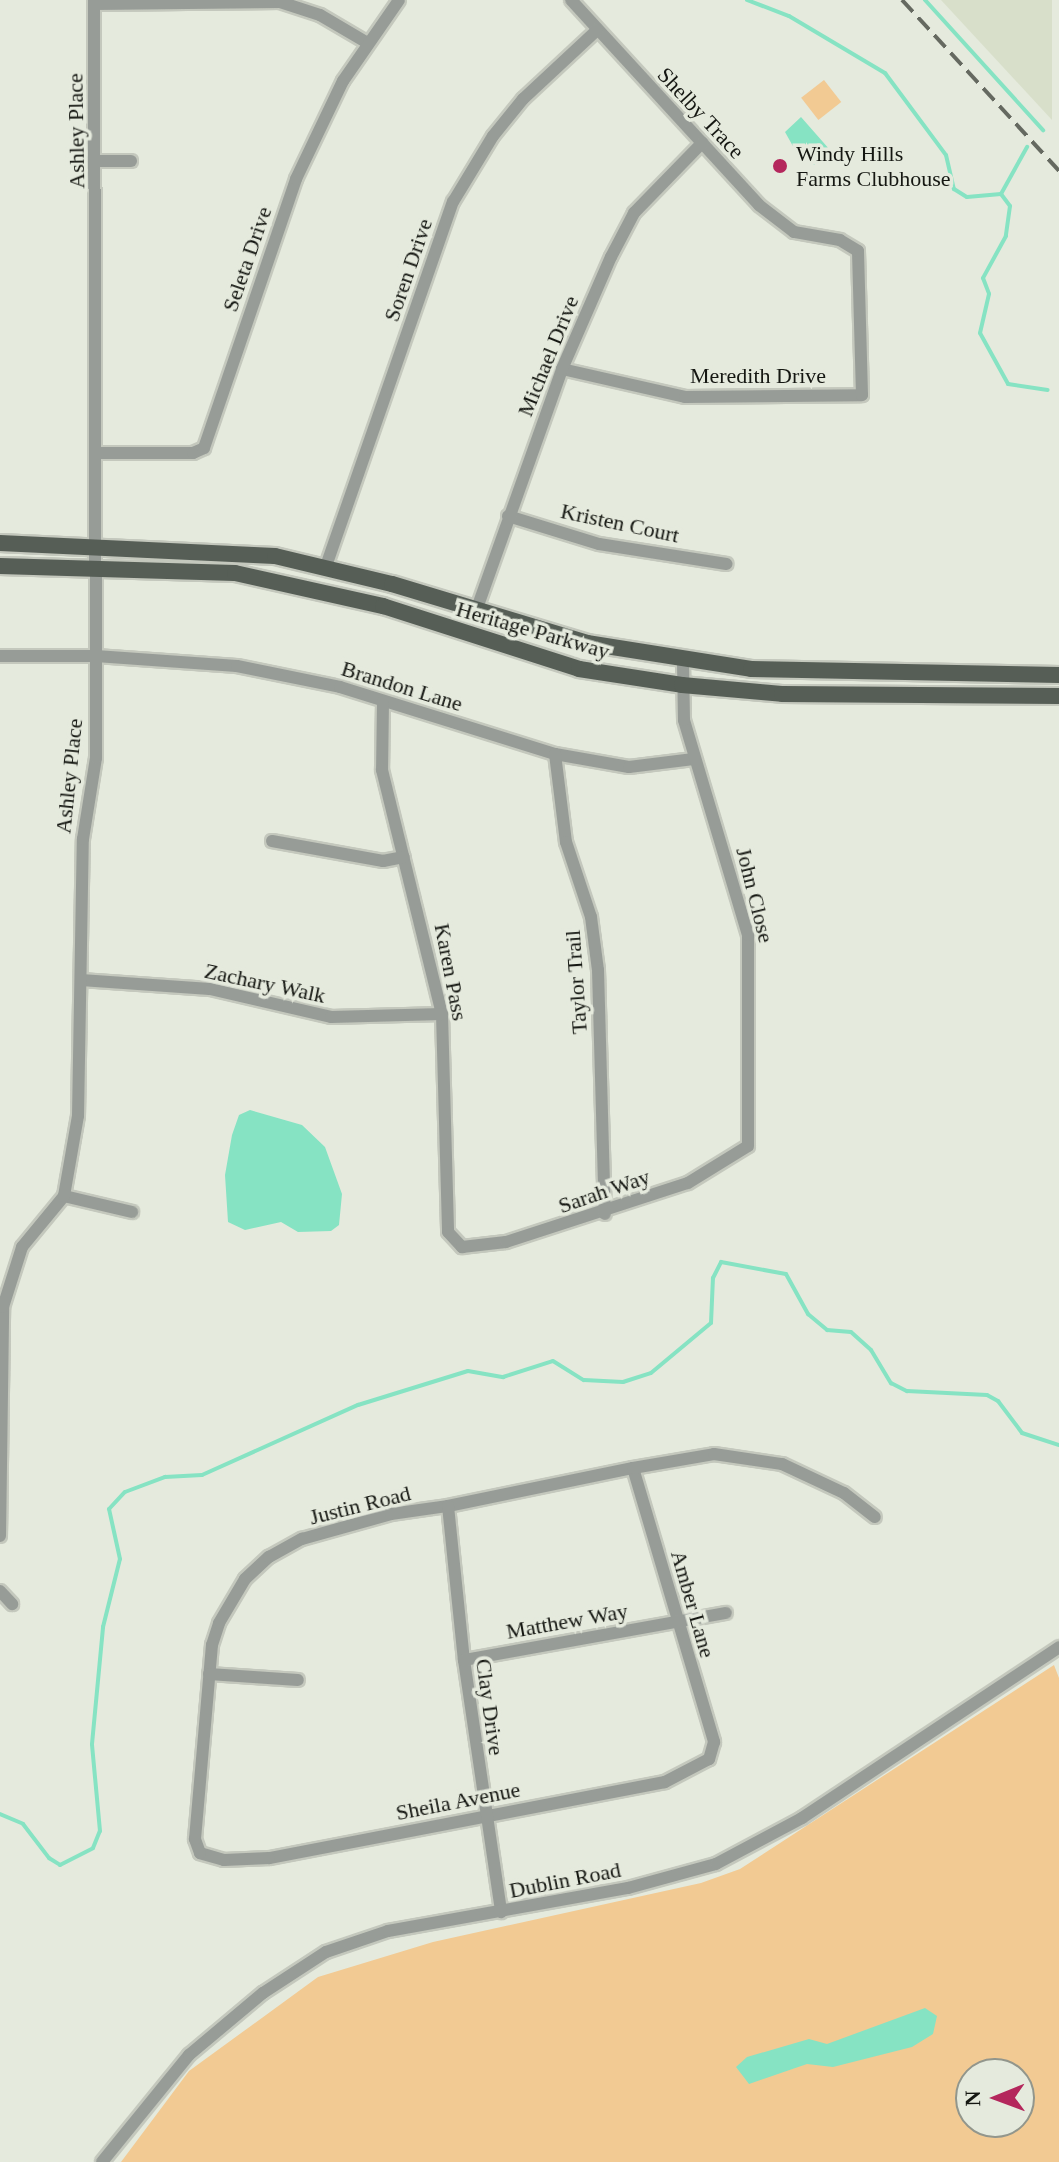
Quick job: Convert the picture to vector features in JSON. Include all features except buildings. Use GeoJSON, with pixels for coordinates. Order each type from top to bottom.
{"type":"FeatureCollection","features":[{"type":"Feature","properties":{"kind":"main road","name":"Heritage Parkway"},"geometry":{"type":"LineString","coordinates":[[0,543],[230,550],[326,566],[587,643],[683,660],[830,674],[1059,675]]}},
{"type":"Feature","properties":{"kind":"main road","name":"Heritage Parkway"},"geometry":{"type":"LineString","coordinates":[[0,566],[235,573],[319,589],[532,656],[682,685],[830,695],[1059,696]]}},
{"type":"Feature","properties":{"kind":"main road"},"geometry":{"type":"LineString","coordinates":[[830,674],[830,695]]}},
{"type":"Feature","properties":{"kind":"street"},"geometry":{"type":"LineString","coordinates":[[94,2],[252,0],[306,9],[366,42]]}},
{"type":"Feature","properties":{"kind":"street","name":"Seleta Drive"},"geometry":{"type":"LineString","coordinates":[[99,453],[193,453],[204,448],[296,179],[366,42],[399,0]]}},
{"type":"Feature","properties":{"kind":"street","name":"Shelby Trace"},"geometry":{"type":"LineString","coordinates":[[571,0],[702,143],[785,227],[840,240],[858,251],[862,395]]}},
{"type":"Feature","properties":{"kind":"street","name":"Ashley Place"},"geometry":{"type":"LineString","coordinates":[[0,1536],[3,1307],[22,1247],[64,1196],[78,1116],[83,839],[96,758],[99,453],[94,2]]}},
{"type":"Feature","properties":{"kind":"street","name":"Soren Drive"},"geometry":{"type":"LineString","coordinates":[[326,566],[453,202],[523,99],[597,30]]}},
{"type":"Feature","properties":{"kind":"street","name":"Michael Drive"},"geometry":{"type":"LineString","coordinates":[[476,611],[562,369],[634,213],[702,143]]}},
{"type":"Feature","properties":{"kind":"street"},"geometry":{"type":"LineString","coordinates":[[97,161],[131,161]]}},
{"type":"Feature","properties":{"kind":"street","name":"Meredith Drive"},"geometry":{"type":"LineString","coordinates":[[562,369],[685,397],[862,395]]}},
{"type":"Feature","properties":{"kind":"street","name":"Kristen Court"},"geometry":{"type":"LineString","coordinates":[[508,516],[599,544],[726,564]]}},
{"type":"Feature","properties":{"kind":"street","name":"Brandon Lane"},"geometry":{"type":"LineString","coordinates":[[0,656],[96,656],[253,669],[300,677],[555,754],[629,767],[694,759]]}},
{"type":"Feature","properties":{"kind":"street","name":"John Close"},"geometry":{"type":"LineString","coordinates":[[683,660],[682,685],[694,759],[748,935],[748,1146]]}},
{"type":"Feature","properties":{"kind":"street","name":"Karen Pass"},"geometry":{"type":"LineString","coordinates":[[383,702],[382,770],[442,1014],[448,1232],[462,1247]]}},
{"type":"Feature","properties":{"kind":"street","name":"Taylor Trail"},"geometry":{"type":"LineString","coordinates":[[555,754],[566,842],[591,917],[598,970],[605,1214]]}},
{"type":"Feature","properties":{"kind":"street"},"geometry":{"type":"LineString","coordinates":[[272,841],[383,861],[404,857]]}},
{"type":"Feature","properties":{"kind":"street","name":"Zachary Walk"},"geometry":{"type":"LineString","coordinates":[[81,980],[210,989],[331,1017],[442,1014]]}},
{"type":"Feature","properties":{"kind":"street","name":"Sarah Way"},"geometry":{"type":"LineString","coordinates":[[462,1247],[506,1242],[605,1214],[688,1183],[748,1146]]}},
{"type":"Feature","properties":{"kind":"street"},"geometry":{"type":"LineString","coordinates":[[64,1196],[132,1212]]}},
{"type":"Feature","properties":{"kind":"street","name":"Justin Road"},"geometry":{"type":"LineString","coordinates":[[200,1853],[195,1839],[209,1674],[219,1623],[245,1579],[269,1557],[335,1526],[714,1454],[752,1457],[782,1464],[844,1493],[875,1517]]}},
{"type":"Feature","properties":{"kind":"street","name":"Amber Lane"},"geometry":{"type":"LineString","coordinates":[[633,1468],[715,1752]]}},
{"type":"Feature","properties":{"kind":"street","name":"Clay Drive"},"geometry":{"type":"LineString","coordinates":[[448,1506],[464,1660],[501,1912]]}},
{"type":"Feature","properties":{"kind":"street"},"geometry":{"type":"LineString","coordinates":[[0,1591],[12,1604]]}},
{"type":"Feature","properties":{"kind":"street","name":"Matthew Way"},"geometry":{"type":"LineString","coordinates":[[464,1660],[726,1613]]}},
{"type":"Feature","properties":{"kind":"street","name":"Dublin Road"},"geometry":{"type":"LineString","coordinates":[[102,2162],[189,2055],[297,1969],[370,1935],[664,1880],[732,1857],[802,1818],[1059,1647]]}},
{"type":"Feature","properties":{"kind":"street"},"geometry":{"type":"LineString","coordinates":[[209,1674],[298,1680]]}},
{"type":"Feature","properties":{"kind":"street","name":"Sheila Avenue"},"geometry":{"type":"LineString","coordinates":[[200,1853],[224,1860],[269,1858],[665,1782],[709,1759],[715,1752]]}},
{"type":"Feature","properties":{"kind":"shaded area"},"geometry":{"type":"Polygon","coordinates":[[[941,0],[1052,0],[1052,120],[941,0]]]}},
{"type":"Feature","properties":{"kind":"shaded area"},"geometry":{"type":"Polygon","coordinates":[[[824,80],[841,102],[818,120],[801,98],[824,80]]]}},
{"type":"Feature","properties":{"kind":"shaded area"},"geometry":{"type":"Polygon","coordinates":[[[801,117],[830,150],[814,165],[804,153],[799,157],[785,132],[801,117]]]}},
{"type":"Feature","properties":{"kind":"shaded area"},"geometry":{"type":"Polygon","coordinates":[[[250,1110],[302,1125],[325,1147],[342,1194],[339,1225],[331,1231],[298,1232],[281,1222],[245,1230],[228,1222],[225,1175],[232,1135],[239,1115],[250,1110]]]}},
{"type":"Feature","properties":{"kind":"shaded area"},"geometry":{"type":"Polygon","coordinates":[[[1054,1665],[1059,1678],[1059,2162],[121,2162],[189,2071],[318,1977],[433,1942],[701,1883],[740,1869],[1054,1665]]]}},
{"type":"Feature","properties":{"kind":"shaded area"},"geometry":{"type":"Polygon","coordinates":[[[925,2008],[937,2016],[933,2034],[912,2047],[833,2067],[807,2064],[749,2084],[736,2067],[747,2057],[809,2039],[827,2044],[925,2008]]]}},
{"type":"Feature","properties":{"kind":"waterway"},"geometry":{"type":"LineString","coordinates":[[747,0],[789,16],[885,73],[946,155],[954,189],[967,197],[1001,194],[1010,206],[1006,236],[983,278],[989,294],[980,333],[1008,384],[1048,390]]}},
{"type":"Feature","properties":{"kind":"waterway"},"geometry":{"type":"LineString","coordinates":[[925,0],[1043,130]]}},
{"type":"Feature","properties":{"kind":"waterway"},"geometry":{"type":"LineString","coordinates":[[1001,194],[1027,147]]}},
{"type":"Feature","properties":{"kind":"waterway"},"geometry":{"type":"LineString","coordinates":[[0,1814],[23,1824],[49,1858],[60,1865],[93,1848],[100,1831],[92,1744],[103,1627],[120,1559],[109,1509],[125,1492],[165,1477],[202,1475],[358,1405],[468,1371],[503,1377],[553,1361],[584,1380],[623,1382],[651,1373],[711,1323],[713,1278],[721,1262],[786,1274],[808,1314],[827,1330],[851,1332],[871,1350],[891,1383],[907,1391],[987,1395],[998,1401],[1022,1433],[1059,1445]]}},
{"type":"Feature","properties":{"kind":"railway"},"geometry":{"type":"LineString","coordinates":[[902,0],[1059,171]]}},
{"type":"Feature","properties":{"kind":"place","name":"Windy Hills Farms Clubhouse"},"geometry":{"type":"Point","coordinates":[780,166]}}]}
